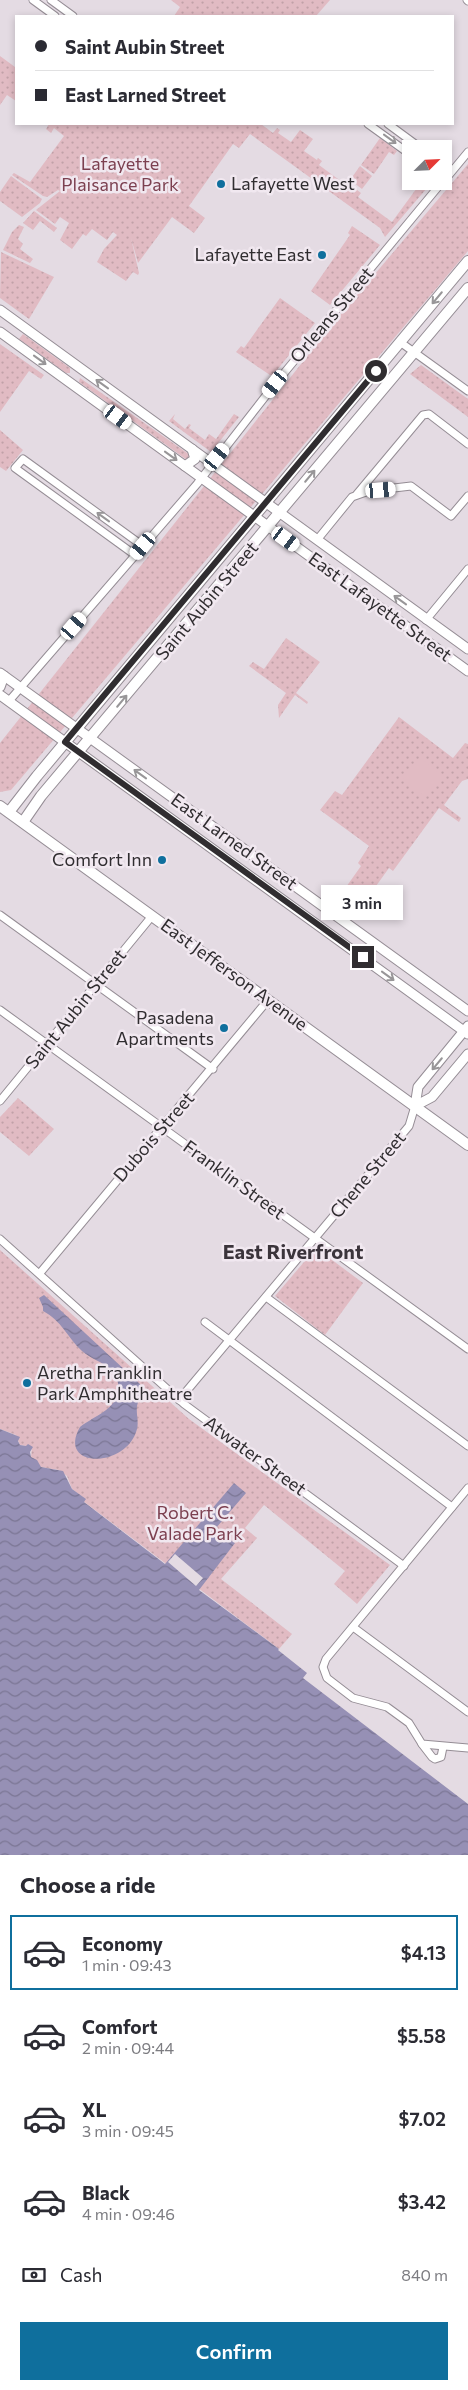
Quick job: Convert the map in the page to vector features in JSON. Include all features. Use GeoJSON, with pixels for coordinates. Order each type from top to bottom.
{"type":"FeatureCollection","features":[{"type":"Feature","properties":{"kind":"main road","name":"Saint Aubin Street"},"geometry":{"type":"LineString","coordinates":[[9,812],[88,714],[468,261]]}},
{"type":"Feature","properties":{"kind":"main road","name":"Saint Aubin Street"},"geometry":{"type":"LineString","coordinates":[[23,822],[38,800],[468,288]]}},
{"type":"Feature","properties":{"kind":"main road"},"geometry":{"type":"LineString","coordinates":[[278,488],[282,496],[292,499]]}},
{"type":"Feature","properties":{"kind":"main road"},"geometry":{"type":"LineString","coordinates":[[244,528],[253,533],[257,540]]}},
{"type":"Feature","properties":{"kind":"main road"},"geometry":{"type":"LineString","coordinates":[[167,621],[180,632]]}},
{"type":"Feature","properties":{"kind":"main road"},"geometry":{"type":"LineString","coordinates":[[88,714],[93,722],[102,725]]}},
{"type":"Feature","properties":{"kind":"main road"},"geometry":{"type":"LineString","coordinates":[[55,755],[62,758],[67,766]]}},
{"type":"Feature","properties":{"kind":"main road"},"geometry":{"type":"LineString","coordinates":[[26,792],[30,798],[38,800]]}},
{"type":"Feature","properties":{"kind":"main road","name":"East Jefferson Avenue"},"geometry":{"type":"LineString","coordinates":[[0,806],[468,1145]]}},
{"type":"Feature","properties":{"kind":"street"},"geometry":{"type":"LineString","coordinates":[[33,0],[54,15]]}},
{"type":"Feature","properties":{"kind":"street"},"geometry":{"type":"LineString","coordinates":[[51,0],[72,15]]}},
{"type":"Feature","properties":{"kind":"street"},"geometry":{"type":"LineString","coordinates":[[369,125],[402,149]]}},
{"type":"Feature","properties":{"kind":"street"},"geometry":{"type":"LineString","coordinates":[[389,125],[410,140]]}},
{"type":"Feature","properties":{"kind":"street","name":"Orleans Street"},"geometry":{"type":"LineString","coordinates":[[452,170],[468,152]]}},
{"type":"Feature","properties":{"kind":"street","name":"Orleans Street"},"geometry":{"type":"LineString","coordinates":[[9,701],[202,477],[275,384],[436,190]]}},
{"type":"Feature","properties":{"kind":"street","name":"East Lafayette Street"},"geometry":{"type":"LineString","coordinates":[[0,310],[265,504],[468,649]]}},
{"type":"Feature","properties":{"kind":"street","name":"East Lafayette Street"},"geometry":{"type":"LineString","coordinates":[[0,332],[468,670]]}},
{"type":"Feature","properties":{"kind":"street"},"geometry":{"type":"LineString","coordinates":[[400,342],[468,392]]}},
{"type":"Feature","properties":{"kind":"street"},"geometry":{"type":"LineString","coordinates":[[70,382],[80,368]]}},
{"type":"Feature","properties":{"kind":"street"},"geometry":{"type":"LineString","coordinates":[[317,540],[347,501],[357,495],[423,415],[429,414],[468,444]]}},
{"type":"Feature","properties":{"kind":"street"},"geometry":{"type":"LineString","coordinates":[[185,466],[195,459],[192,449]]}},
{"type":"Feature","properties":{"kind":"street"},"geometry":{"type":"LineString","coordinates":[[135,555],[16,468],[23,459],[143,546]]}},
{"type":"Feature","properties":{"kind":"street"},"geometry":{"type":"LineString","coordinates":[[357,495],[411,486],[451,516],[468,496]]}},
{"type":"Feature","properties":{"kind":"street"},"geometry":{"type":"LineString","coordinates":[[73,510],[80,500]]}},
{"type":"Feature","properties":{"kind":"street"},"geometry":{"type":"LineString","coordinates":[[286,539],[287,528],[293,524]]}},
{"type":"Feature","properties":{"kind":"street"},"geometry":{"type":"LineString","coordinates":[[426,620],[468,569]]}},
{"type":"Feature","properties":{"kind":"street"},"geometry":{"type":"LineString","coordinates":[[352,586],[361,572]]}},
{"type":"Feature","properties":{"kind":"street"},"geometry":{"type":"LineString","coordinates":[[0,687],[2,674]]}},
{"type":"Feature","properties":{"kind":"street","name":"East Larned Street"},"geometry":{"type":"LineString","coordinates":[[2,674],[468,1012]]}},
{"type":"Feature","properties":{"kind":"street","name":"East Larned Street"},"geometry":{"type":"LineString","coordinates":[[0,695],[448,1019],[467,1030]]}},
{"type":"Feature","properties":{"kind":"street"},"geometry":{"type":"LineString","coordinates":[[93,762],[96,754],[104,748]]}},
{"type":"Feature","properties":{"kind":"street"},"geometry":{"type":"LineString","coordinates":[[165,814],[175,800]]}},
{"type":"Feature","properties":{"kind":"street"},"geometry":{"type":"LineString","coordinates":[[277,895],[287,881]]}},
{"type":"Feature","properties":{"kind":"street"},"geometry":{"type":"LineString","coordinates":[[0,914],[213,1069]]}},
{"type":"Feature","properties":{"kind":"street","name":"Saint Aubin Street"},"geometry":{"type":"LineString","coordinates":[[0,1101],[48,1045],[152,916]]}},
{"type":"Feature","properties":{"kind":"street","name":"Dubois Street"},"geometry":{"type":"LineString","coordinates":[[40,1274],[213,1069],[268,1000]]}},
{"type":"Feature","properties":{"kind":"street"},"geometry":{"type":"LineString","coordinates":[[448,1019],[458,1015],[458,1005]]}},
{"type":"Feature","properties":{"kind":"street","name":"Franklin Street"},"geometry":{"type":"LineString","coordinates":[[0,1010],[468,1349]]}},
{"type":"Feature","properties":{"kind":"street","name":"Chene Street"},"geometry":{"type":"LineString","coordinates":[[179,1400],[409,1126],[415,1106],[417,1088],[467,1030]]}},
{"type":"Feature","properties":{"kind":"street"},"geometry":{"type":"LineString","coordinates":[[415,1106],[432,1097],[466,1056],[462,1048],[452,1046]]}},
{"type":"Feature","properties":{"kind":"street"},"geometry":{"type":"LineString","coordinates":[[425,1078],[428,1088],[438,1089]]}},
{"type":"Feature","properties":{"kind":"street","name":"Atwater Street"},"geometry":{"type":"LineString","coordinates":[[0,1239],[179,1400],[404,1566]]}},
{"type":"Feature","properties":{"kind":"street"},"geometry":{"type":"LineString","coordinates":[[266,1297],[468,1446]]}},
{"type":"Feature","properties":{"kind":"street"},"geometry":{"type":"LineString","coordinates":[[205,1322],[452,1507]]}},
{"type":"Feature","properties":{"kind":"street"},"geometry":{"type":"LineString","coordinates":[[444,1747],[441,1757],[435,1759],[422,1744],[412,1726],[387,1707],[354,1698],[327,1678],[323,1667],[326,1659],[468,1488]]}},
{"type":"Feature","properties":{"kind":"street"},"geometry":{"type":"LineString","coordinates":[[353,1627],[468,1712]]}},
{"type":"Feature","properties":{"kind":"street"},"geometry":{"type":"LineString","coordinates":[[422,1744],[468,1748]]}},
{"type":"Feature","properties":{"kind":"green space"},"geometry":{"type":"Polygon","coordinates":[[[171,0],[330,0],[317,15],[175,15],[180,7],[171,0]]]}},
{"type":"Feature","properties":{"kind":"green space"},"geometry":{"type":"Polygon","coordinates":[[[0,56],[15,67],[15,100],[7,95],[0,105],[0,56]]]}},
{"type":"Feature","properties":{"kind":"green space","name":"Lafayette Plaisance Park"},"geometry":{"type":"Polygon","coordinates":[[[48,125],[262,125],[273,133],[277,128],[280,130],[278,133],[291,142],[300,130],[313,139],[304,151],[317,160],[318,158],[322,161],[319,165],[346,185],[348,183],[361,193],[358,197],[392,222],[415,190],[425,190],[385,237],[380,228],[250,134],[239,148],[233,144],[189,206],[205,218],[194,233],[172,217],[138,263],[131,238],[139,273],[138,275],[133,272],[126,281],[97,262],[104,249],[117,235],[113,232],[107,240],[92,229],[86,236],[83,234],[72,249],[60,240],[69,223],[60,217],[55,224],[36,210],[60,191],[58,190],[47,197],[43,196],[12,175],[14,173],[30,182],[64,136],[54,128],[51,133],[46,129],[48,125]]]}},
{"type":"Feature","properties":{"kind":"green space"},"geometry":{"type":"Polygon","coordinates":[[[380,138],[397,151],[394,155],[389,152],[374,174],[361,165],[380,138]]]}},
{"type":"Feature","properties":{"kind":"green space"},"geometry":{"type":"Polygon","coordinates":[[[468,164],[468,251],[11,790],[0,792],[0,743],[336,320],[446,190],[452,190],[452,183],[468,164]]]}},
{"type":"Feature","properties":{"kind":"green space"},"geometry":{"type":"Polygon","coordinates":[[[360,166],[372,176],[362,189],[350,180],[360,166]]]}},
{"type":"Feature","properties":{"kind":"green space"},"geometry":{"type":"Polygon","coordinates":[[[11,176],[42,199],[40,203],[22,217],[0,201],[0,192],[11,176]]]}},
{"type":"Feature","properties":{"kind":"green space"},"geometry":{"type":"Polygon","coordinates":[[[34,211],[57,228],[54,232],[40,221],[33,230],[23,223],[34,211]]]}},
{"type":"Feature","properties":{"kind":"green space"},"geometry":{"type":"Polygon","coordinates":[[[19,225],[24,227],[18,239],[23,244],[20,249],[33,259],[30,263],[3,250],[12,232],[19,225]]]}},
{"type":"Feature","properties":{"kind":"green space"},"geometry":{"type":"Polygon","coordinates":[[[352,226],[380,245],[330,305],[311,291],[350,235],[348,233],[352,226]]]}},
{"type":"Feature","properties":{"kind":"green space"},"geometry":{"type":"Polygon","coordinates":[[[1,252],[54,277],[29,319],[0,298],[1,252]]]}},
{"type":"Feature","properties":{"kind":"green space"},"geometry":{"type":"Polygon","coordinates":[[[280,298],[315,323],[273,375],[270,375],[236,352],[241,346],[244,348],[280,298]]]}},
{"type":"Feature","properties":{"kind":"green space"},"geometry":{"type":"Polygon","coordinates":[[[23,334],[70,368],[70,373],[66,373],[19,339],[23,334]]]}},
{"type":"Feature","properties":{"kind":"green space"},"geometry":{"type":"Polygon","coordinates":[[[0,344],[44,375],[41,379],[29,371],[0,412],[0,344]]]}},
{"type":"Feature","properties":{"kind":"green space"},"geometry":{"type":"Polygon","coordinates":[[[421,365],[468,399],[468,417],[410,374],[421,365]]]}},
{"type":"Feature","properties":{"kind":"green space"},"geometry":{"type":"Polygon","coordinates":[[[80,378],[191,457],[187,460],[79,382],[80,378]]]}},
{"type":"Feature","properties":{"kind":"green space"},"geometry":{"type":"Polygon","coordinates":[[[175,414],[173,419],[185,429],[189,424],[191,425],[189,428],[205,440],[209,434],[216,439],[234,414],[239,417],[211,452],[169,421],[175,414]]]}},
{"type":"Feature","properties":{"kind":"green space"},"geometry":{"type":"Polygon","coordinates":[[[0,430],[23,450],[6,471],[0,467],[0,430]]]}},
{"type":"Feature","properties":{"kind":"green space"},"geometry":{"type":"Polygon","coordinates":[[[286,638],[320,662],[296,693],[308,702],[307,704],[295,695],[279,718],[278,705],[286,693],[249,666],[253,662],[264,669],[286,638]]]}},
{"type":"Feature","properties":{"kind":"green space"},"geometry":{"type":"Polygon","coordinates":[[[399,717],[453,758],[465,743],[468,744],[468,779],[462,781],[444,805],[461,818],[459,822],[439,808],[393,871],[389,868],[353,918],[334,904],[361,866],[358,863],[369,846],[320,810],[335,791],[342,795],[399,717]]]}},
{"type":"Feature","properties":{"kind":"green space"},"geometry":{"type":"Polygon","coordinates":[[[420,758],[442,775],[425,797],[403,779],[420,758]]]}},
{"type":"Feature","properties":{"kind":"green space"},"geometry":{"type":"Polygon","coordinates":[[[18,1098],[54,1129],[29,1156],[0,1132],[0,1117],[18,1098]]]}},
{"type":"Feature","properties":{"kind":"green space"},"geometry":{"type":"Polygon","coordinates":[[[316,1248],[363,1283],[325,1335],[275,1296],[316,1248]]]}},
{"type":"Feature","properties":{"kind":"green space","name":"Robert C. Valade Park"},"geometry":{"type":"Polygon","coordinates":[[[0,1250],[189,1419],[390,1565],[357,1604],[334,1584],[345,1571],[264,1505],[245,1528],[257,1538],[221,1579],[292,1634],[279,1649],[83,1501],[85,1499],[72,1489],[67,1476],[59,1470],[40,1467],[31,1457],[32,1447],[20,1445],[16,1435],[0,1429],[0,1250]]]}},
{"type":"Feature","properties":{"kind":"water"},"geometry":{"type":"Polygon","coordinates":[[[44,1295],[140,1384],[141,1392],[137,1406],[137,1429],[131,1442],[120,1451],[108,1457],[96,1459],[85,1457],[77,1451],[75,1441],[80,1427],[112,1405],[118,1392],[118,1383],[114,1373],[108,1367],[82,1351],[60,1324],[43,1311],[39,1298],[44,1295]]]}},
{"type":"Feature","properties":{"kind":"water"},"geometry":{"type":"Polygon","coordinates":[[[0,1429],[20,1437],[18,1441],[20,1445],[26,1446],[28,1444],[33,1447],[30,1452],[31,1457],[37,1460],[41,1467],[63,1471],[72,1489],[86,1499],[84,1502],[165,1564],[234,1483],[246,1493],[216,1528],[222,1533],[227,1532],[229,1539],[235,1543],[199,1590],[279,1649],[307,1673],[303,1678],[468,1804],[468,1855],[0,1855],[0,1429]]]}},
{"type":"Feature","properties":{"kind":"pier"},"geometry":{"type":"Polygon","coordinates":[[[175,1554],[203,1578],[196,1586],[168,1562],[175,1554]]]}},
{"type":"Feature","properties":{"kind":"place","name":"Lafayette West"},"geometry":{"type":"Point","coordinates":[221,184]}},
{"type":"Feature","properties":{"kind":"place","name":"Lafayette East"},"geometry":{"type":"Point","coordinates":[322,255]}},
{"type":"Feature","properties":{"kind":"place","name":"Comfort Inn"},"geometry":{"type":"Point","coordinates":[162,860]}},
{"type":"Feature","properties":{"kind":"place","name":"Pasadena Apartments"},"geometry":{"type":"Point","coordinates":[224,1028]}},
{"type":"Feature","properties":{"kind":"place","name":"Aretha Franklin Park Amphitheatre"},"geometry":{"type":"Point","coordinates":[27,1383]}},
{"type":"Feature","properties":{"kind":"district","name":"East Riverfront"},"geometry":{"type":"Point","coordinates":[293,1252]}},
{"type":"Feature","properties":{"kind":"route"},"geometry":{"type":"LineString","coordinates":[[363,957],[65,742],[376,371]]}}]}
